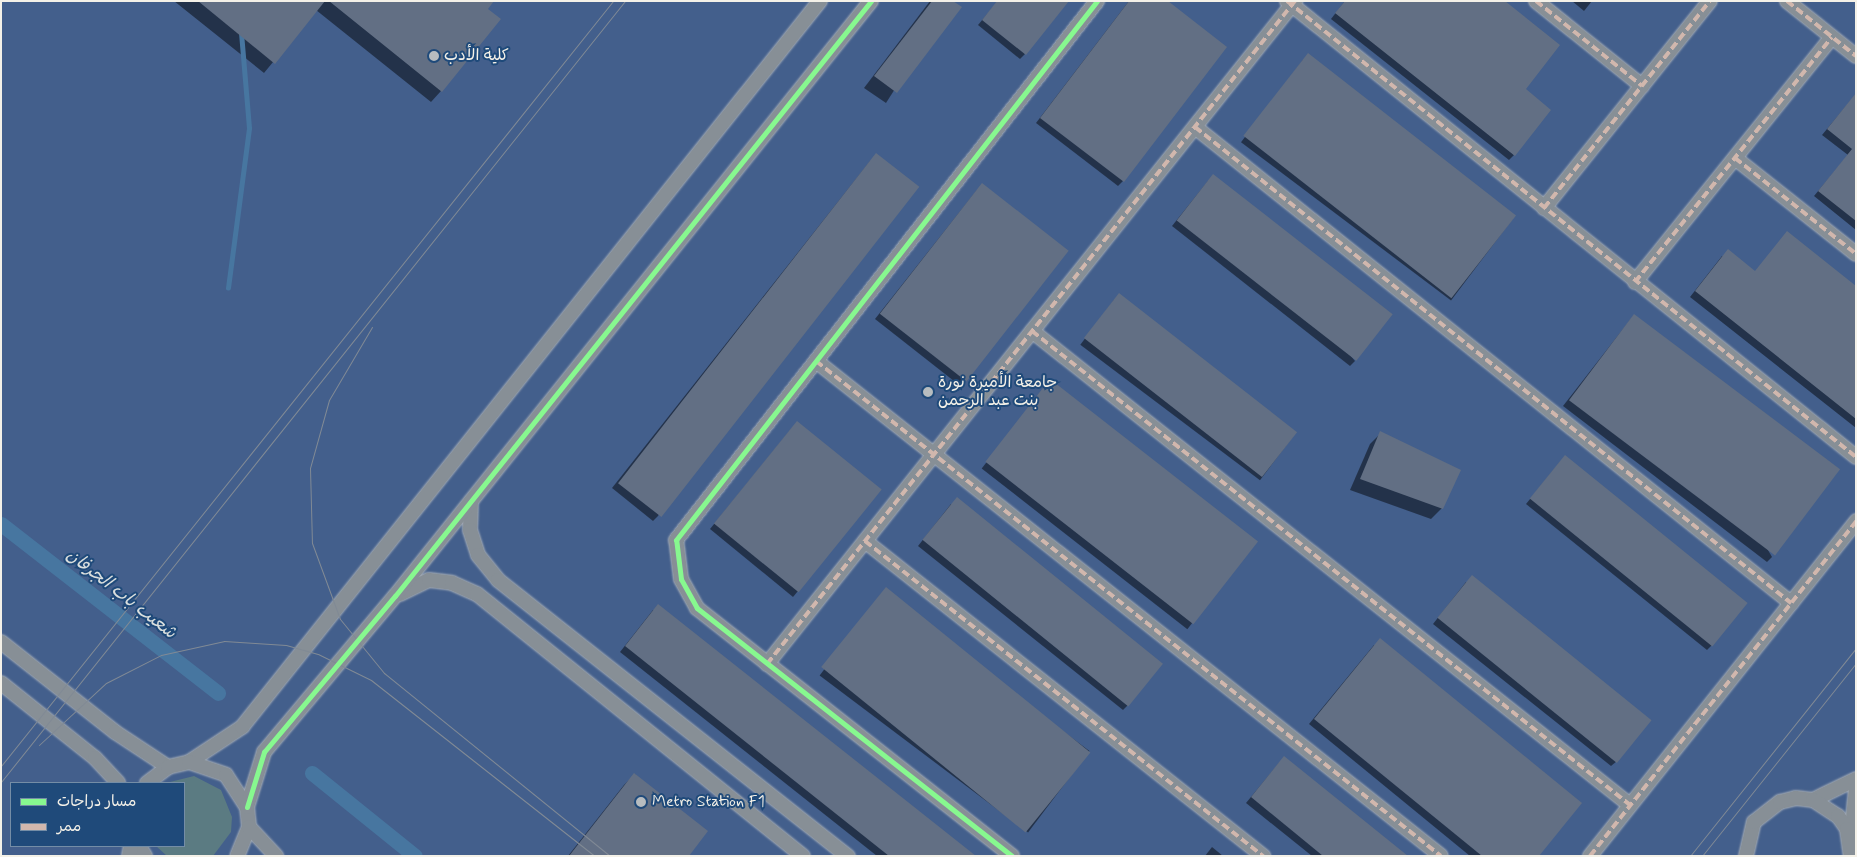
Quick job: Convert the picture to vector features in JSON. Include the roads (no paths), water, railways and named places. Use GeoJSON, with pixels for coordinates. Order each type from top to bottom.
{"type":"FeatureCollection","features":[{"type":"Feature","properties":{"kind":"street"},"geometry":{"type":"LineString","coordinates":[[148,782],[168,767],[189,762],[242,727],[820,1]]}},
{"type":"Feature","properties":{"kind":"street"},"geometry":{"type":"LineString","coordinates":[[237,856],[249,827],[247,807],[264,752],[395,596],[871,1]]}},
{"type":"Feature","properties":{"kind":"street"},"geometry":{"type":"LineString","coordinates":[[1012,856],[697,608],[681,579],[676,540],[1097,1]]}},
{"type":"Feature","properties":{"kind":"street"},"geometry":{"type":"LineString","coordinates":[[1536,1],[1642,86]]}},
{"type":"Feature","properties":{"kind":"street"},"geometry":{"type":"LineString","coordinates":[[1544,208],[1710,1]]}},
{"type":"Feature","properties":{"kind":"street"},"geometry":{"type":"LineString","coordinates":[[1787,1],[1856,56]]}},
{"type":"Feature","properties":{"kind":"street"},"geometry":{"type":"LineString","coordinates":[[767,664],[1195,127],[1291,3],[1635,282],[1856,457]]}},
{"type":"Feature","properties":{"kind":"street"},"geometry":{"type":"LineString","coordinates":[[1635,282],[1832,38]]}},
{"type":"Feature","properties":{"kind":"street"},"geometry":{"type":"LineString","coordinates":[[1195,127],[1790,603]]}},
{"type":"Feature","properties":{"kind":"street"},"geometry":{"type":"LineString","coordinates":[[1735,158],[1856,254]]}},
{"type":"Feature","properties":{"kind":"street"},"geometry":{"type":"LineString","coordinates":[[1032,331],[1630,805]]}},
{"type":"Feature","properties":{"kind":"street"},"geometry":{"type":"LineString","coordinates":[[816,361],[1441,856]]}},
{"type":"Feature","properties":{"kind":"street"},"geometry":{"type":"LineString","coordinates":[[471,501],[470,530],[478,555],[498,580],[848,856]]}},
{"type":"Feature","properties":{"kind":"street"},"geometry":{"type":"LineString","coordinates":[[1590,856],[1856,521]]}},
{"type":"Feature","properties":{"kind":"street"},"geometry":{"type":"LineString","coordinates":[[865,541],[1263,856]]}},
{"type":"Feature","properties":{"kind":"street"},"geometry":{"type":"LineString","coordinates":[[395,596],[429,580],[452,583],[477,594],[803,856]]}},
{"type":"Feature","properties":{"kind":"street"},"geometry":{"type":"LineString","coordinates":[[1,642],[115,732],[168,767]]}},
{"type":"Feature","properties":{"kind":"street"},"geometry":{"type":"LineString","coordinates":[[1,683],[95,758],[117,782]]}},
{"type":"Feature","properties":{"kind":"street"},"geometry":{"type":"LineString","coordinates":[[189,762],[226,774],[247,807]]}},
{"type":"Feature","properties":{"kind":"street"},"geometry":{"type":"LineString","coordinates":[[1813,800],[1856,779]]}},
{"type":"Feature","properties":{"kind":"street"},"geometry":{"type":"LineString","coordinates":[[1851,850],[1856,790]]}},
{"type":"Feature","properties":{"kind":"street"},"geometry":{"type":"LineString","coordinates":[[1746,856],[1748,838],[1765,810],[1796,798],[1813,800],[1838,816],[1851,850]]}},
{"type":"Feature","properties":{"kind":"street"},"geometry":{"type":"LineString","coordinates":[[249,827],[276,856]]}},
{"type":"Feature","properties":{"kind":"waterway"},"geometry":{"type":"LineString","coordinates":[[228,288],[249,128],[241,33]]}},
{"type":"Feature","properties":{"kind":"waterway","name":"شعيب باب الجرفان"},"geometry":{"type":"LineString","coordinates":[[1,524],[218,693]]}},
{"type":"Feature","properties":{"kind":"waterway","name":"شعيب باب الجرفان"},"geometry":{"type":"LineString","coordinates":[[312,773],[415,856]]}},
{"type":"Feature","properties":{"kind":"tram line"},"geometry":{"type":"LineString","coordinates":[[1,766],[613,1]]}},
{"type":"Feature","properties":{"kind":"tram line"},"geometry":{"type":"LineString","coordinates":[[1,782],[625,1]]}},
{"type":"Feature","properties":{"kind":"tram line"},"geometry":{"type":"LineString","coordinates":[[372,327],[329,400],[310,468],[312,543],[340,619],[384,673],[610,856]]}},
{"type":"Feature","properties":{"kind":"tram line"},"geometry":{"type":"LineString","coordinates":[[39,745],[106,683],[161,655],[224,641],[286,645],[318,654],[371,680],[595,856]]}},
{"type":"Feature","properties":{"kind":"tram line"},"geometry":{"type":"LineString","coordinates":[[1690,856],[1856,648]]}},
{"type":"Feature","properties":{"kind":"tram line"},"geometry":{"type":"LineString","coordinates":[[1702,856],[1856,663]]}},
{"type":"Feature","properties":{"kind":"place","name":"كلية الأدب"},"geometry":{"type":"Point","coordinates":[434,56]}},
{"type":"Feature","properties":{"kind":"place","name":"جامعة الأميرة نورة بنت عبد الرحمن"},"geometry":{"type":"Point","coordinates":[928,392]}},
{"type":"Feature","properties":{"kind":"place","name":"Metro Station F1"},"geometry":{"type":"Point","coordinates":[641,802]}}]}
